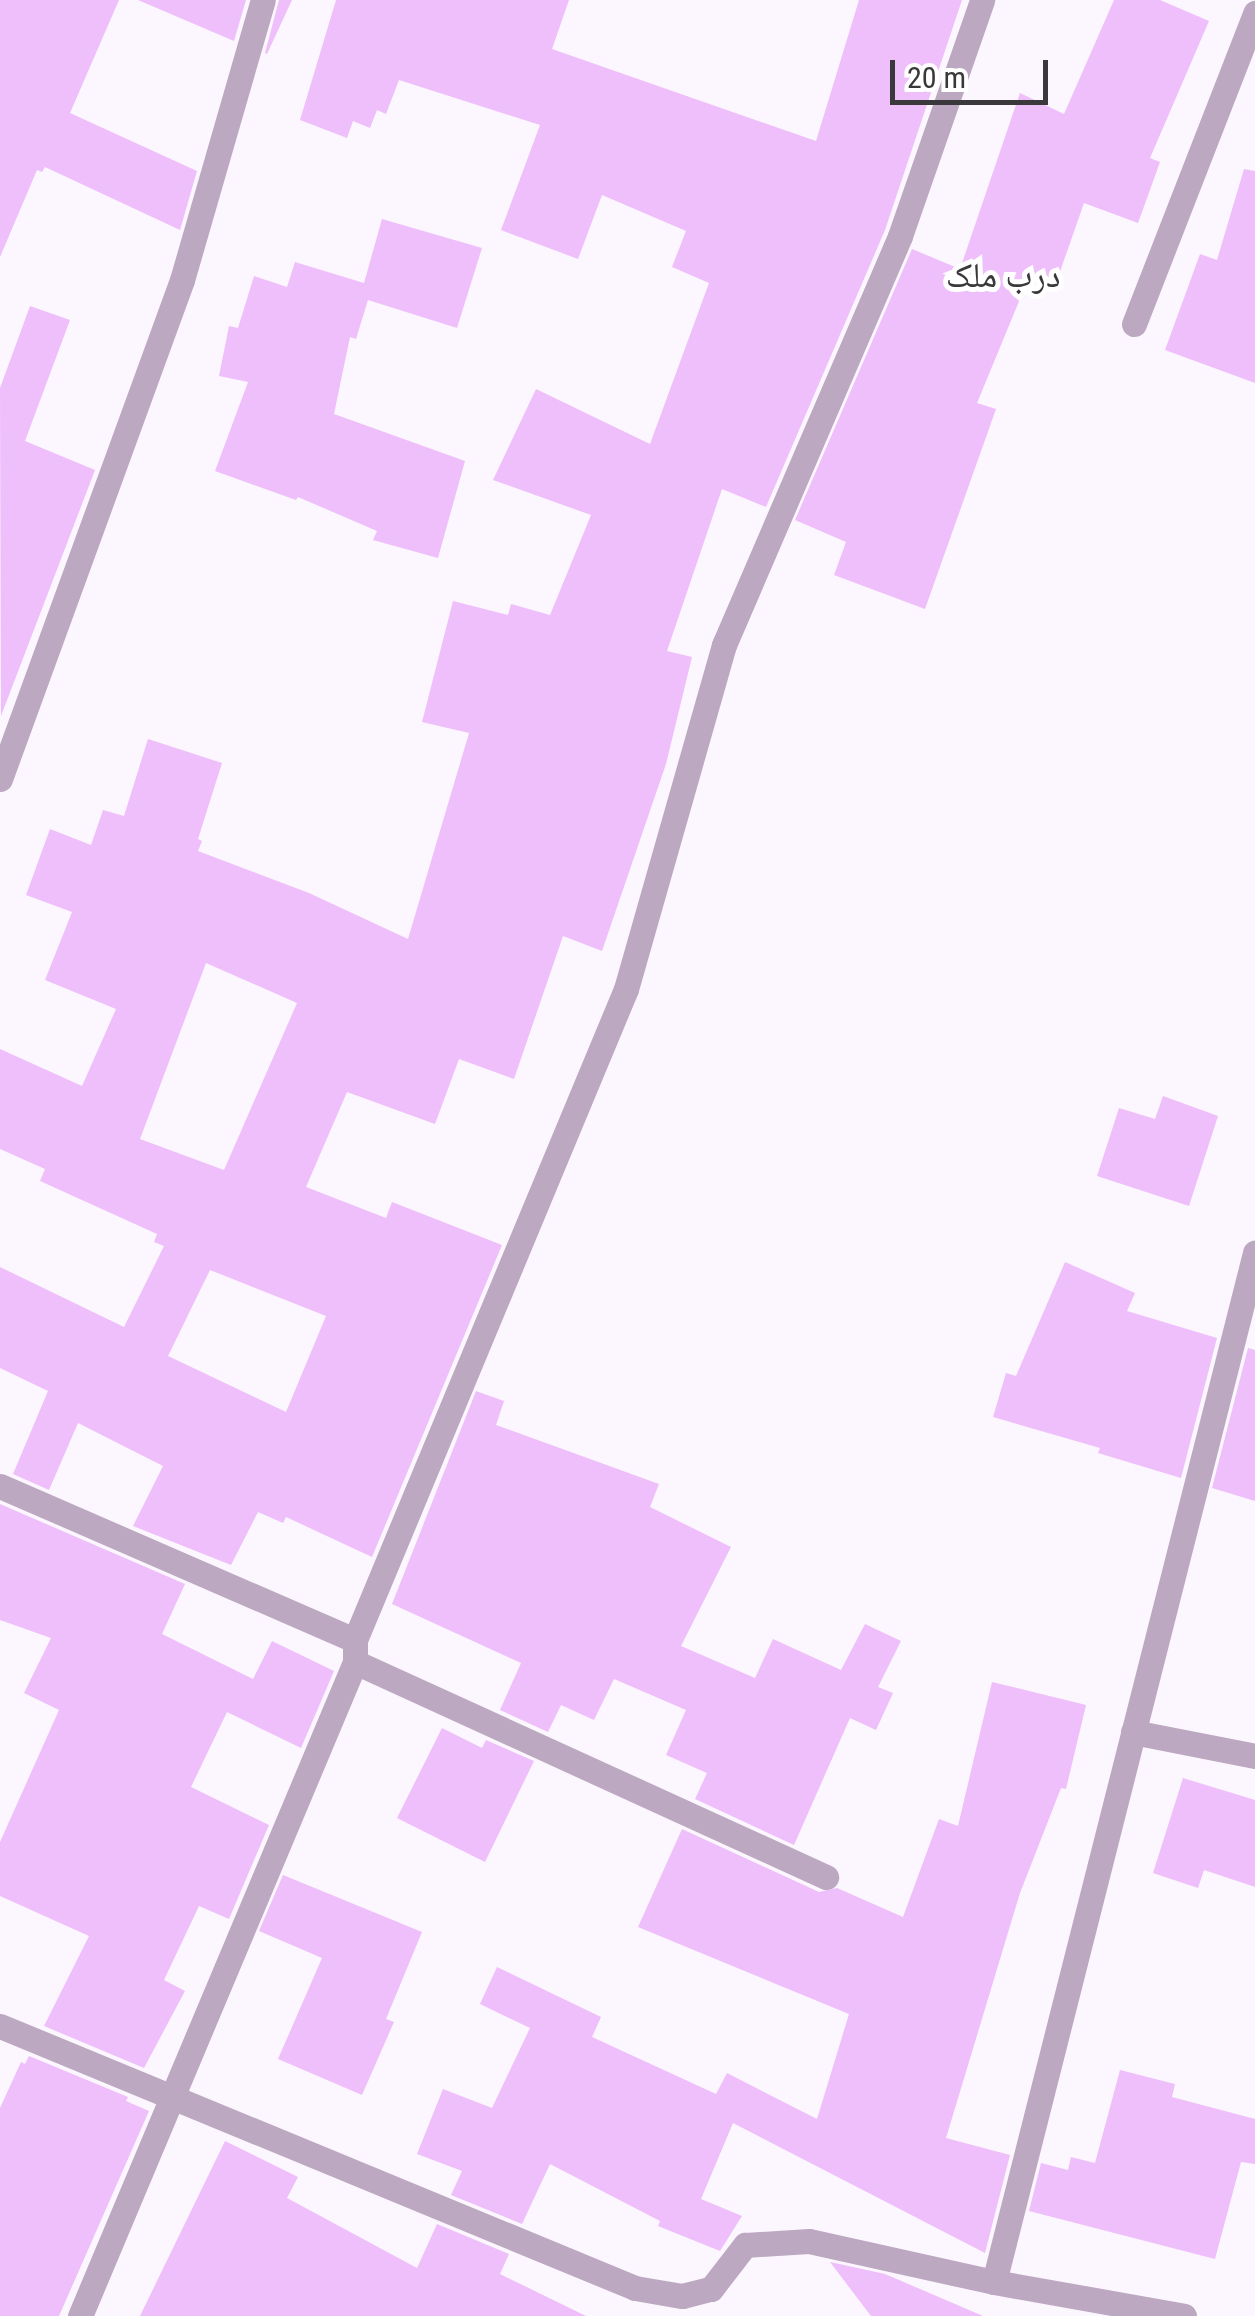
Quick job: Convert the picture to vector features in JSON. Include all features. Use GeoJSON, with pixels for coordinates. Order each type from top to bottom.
{"type":"FeatureCollection","features":[{"type":"Feature","properties":{"kind":"street"},"geometry":{"type":"LineString","coordinates":[[0,779],[182,280],[263,0]]}},
{"type":"Feature","properties":{"kind":"street"},"geometry":{"type":"LineString","coordinates":[[80,2316],[626,989],[724,645],[900,236],[982,0]]}},
{"type":"Feature","properties":{"kind":"street"},"geometry":{"type":"LineString","coordinates":[[1134,324],[1255,13]]}},
{"type":"Feature","properties":{"kind":"street"},"geometry":{"type":"LineString","coordinates":[[994,2282],[1255,1253]]}},
{"type":"Feature","properties":{"kind":"street"},"geometry":{"type":"LineString","coordinates":[[0,1486],[826,1877]]}},
{"type":"Feature","properties":{"kind":"street"},"geometry":{"type":"LineString","coordinates":[[1133,1732],[1255,1756]]}},
{"type":"Feature","properties":{"kind":"street"},"geometry":{"type":"LineString","coordinates":[[0,2026],[635,2288],[682,2296],[711,2289],[745,2245],[766,2240],[808,2240],[994,2282],[1184,2316]]}},
{"type":"Feature","properties":{"kind":"building"},"geometry":{"type":"Polygon","coordinates":[[[0,0],[119,0],[70,113],[197,171],[180,230],[45,167],[42,172],[37,170],[0,257],[0,0]]]}},
{"type":"Feature","properties":{"kind":"building"},"geometry":{"type":"Polygon","coordinates":[[[138,0],[246,0],[234,41],[138,0]]]}},
{"type":"Feature","properties":{"kind":"building"},"geometry":{"type":"Polygon","coordinates":[[[279,0],[292,0],[267,54],[265,53],[279,0]]]}},
{"type":"Feature","properties":{"kind":"building"},"geometry":{"type":"Polygon","coordinates":[[[336,0],[569,0],[552,49],[816,141],[859,0],[962,0],[885,230],[766,507],[722,489],[667,651],[692,657],[666,764],[602,951],[563,936],[514,1079],[459,1059],[435,1124],[347,1092],[306,1187],[386,1218],[392,1202],[502,1245],[372,1557],[286,1517],[283,1523],[258,1512],[231,1565],[133,1526],[163,1466],[78,1423],[49,1490],[13,1474],[48,1391],[0,1368],[0,1267],[124,1327],[164,1246],[154,1242],[157,1234],[40,1181],[45,1169],[0,1149],[0,1049],[82,1086],[116,1009],[45,980],[72,912],[26,895],[50,829],[91,845],[103,810],[124,816],[148,739],[222,763],[198,839],[202,841],[198,851],[309,893],[408,939],[469,733],[422,722],[453,601],[508,615],[511,604],[550,615],[591,515],[493,480],[536,389],[650,444],[709,283],[672,267],[686,231],[602,195],[578,259],[501,230],[540,125],[399,80],[386,114],[377,110],[370,128],[353,121],[347,138],[300,120],[336,0]],[[206,963],[140,1139],[224,1170],[297,1003],[206,963]],[[210,1270],[168,1356],[286,1412],[326,1316],[210,1270]]]}},
{"type":"Feature","properties":{"kind":"building"},"geometry":{"type":"Polygon","coordinates":[[[1114,0],[1160,0],[1209,21],[1150,158],[1160,162],[1138,223],[1084,203],[1055,286],[1029,277],[977,403],[996,409],[925,609],[834,575],[846,542],[795,520],[912,249],[960,269],[1020,93],[1064,114],[1114,0]]]}},
{"type":"Feature","properties":{"kind":"building"},"geometry":{"type":"Polygon","coordinates":[[[1244,169],[1255,171],[1255,383],[1165,350],[1200,254],[1217,260],[1244,169]]]}},
{"type":"Feature","properties":{"kind":"building"},"geometry":{"type":"Polygon","coordinates":[[[382,219],[482,248],[457,328],[368,300],[356,339],[350,337],[334,414],[465,461],[438,558],[373,540],[377,531],[298,497],[296,500],[215,471],[248,382],[219,376],[229,326],[238,328],[254,276],[287,287],[295,262],[364,283],[382,219]]]}},
{"type":"Feature","properties":{"kind":"building"},"geometry":{"type":"Polygon","coordinates":[[[30,306],[70,320],[25,441],[95,470],[1,716],[0,388],[30,306]]]}},
{"type":"Feature","properties":{"kind":"building"},"geometry":{"type":"Polygon","coordinates":[[[1163,1096],[1218,1116],[1189,1206],[1097,1176],[1119,1108],[1155,1119],[1163,1096]]]}},
{"type":"Feature","properties":{"kind":"building"},"geometry":{"type":"Polygon","coordinates":[[[1065,1262],[1135,1293],[1127,1311],[1217,1338],[1181,1478],[1098,1453],[1100,1448],[993,1417],[1006,1373],[1016,1376],[1065,1262]]]}},
{"type":"Feature","properties":{"kind":"building"},"geometry":{"type":"Polygon","coordinates":[[[1248,1348],[1255,1350],[1255,1501],[1212,1488],[1248,1348]]]}},
{"type":"Feature","properties":{"kind":"building"},"geometry":{"type":"Polygon","coordinates":[[[476,1391],[504,1401],[496,1425],[659,1484],[650,1507],[731,1547],[681,1646],[755,1678],[773,1639],[841,1670],[865,1624],[901,1641],[878,1687],[893,1693],[876,1730],[850,1718],[794,1845],[695,1799],[707,1773],[666,1755],[686,1710],[614,1679],[594,1720],[561,1705],[548,1732],[500,1710],[521,1663],[392,1604],[476,1391]]]}},
{"type":"Feature","properties":{"kind":"building"},"geometry":{"type":"Polygon","coordinates":[[[0,1504],[185,1584],[162,1634],[253,1679],[272,1641],[334,1671],[301,1748],[227,1712],[191,1787],[269,1825],[229,1919],[199,1906],[164,1980],[185,1991],[144,2068],[44,2026],[89,1936],[0,1896],[0,1842],[59,1710],[24,1693],[51,1638],[0,1620],[0,1504]]]}},
{"type":"Feature","properties":{"kind":"building"},"geometry":{"type":"Polygon","coordinates":[[[992,1682],[1086,1705],[1066,1789],[1061,1788],[1020,1893],[946,2138],[1010,2155],[985,2253],[733,2123],[701,2199],[742,2216],[720,2251],[658,2226],[660,2221],[550,2164],[522,2224],[451,2195],[462,2171],[417,2154],[443,2089],[492,2108],[530,2028],[480,2004],[497,1967],[601,2017],[592,2037],[716,2094],[727,2073],[817,2119],[849,2014],[638,1927],[682,1829],[819,1892],[837,1888],[903,1917],[939,1819],[958,1826],[992,1682]]]}},
{"type":"Feature","properties":{"kind":"building"},"geometry":{"type":"Polygon","coordinates":[[[442,1728],[482,1748],[486,1740],[534,1761],[485,1862],[397,1818],[442,1728]]]}},
{"type":"Feature","properties":{"kind":"building"},"geometry":{"type":"Polygon","coordinates":[[[1183,1778],[1255,1800],[1255,1887],[1204,1870],[1198,1888],[1153,1873],[1183,1778]]]}},
{"type":"Feature","properties":{"kind":"building"},"geometry":{"type":"Polygon","coordinates":[[[283,1875],[422,1932],[386,2019],[394,2022],[362,2095],[278,2059],[322,1958],[259,1931],[283,1875]]]}},
{"type":"Feature","properties":{"kind":"building"},"geometry":{"type":"Polygon","coordinates":[[[29,2056],[128,2097],[126,2101],[149,2111],[59,2316],[0,2316],[0,2108],[21,2062],[25,2064],[29,2056]]]}},
{"type":"Feature","properties":{"kind":"building"},"geometry":{"type":"Polygon","coordinates":[[[1120,2070],[1175,2084],[1172,2097],[1255,2119],[1255,2164],[1241,2162],[1215,2259],[1029,2211],[1041,2163],[1068,2170],[1071,2157],[1095,2163],[1120,2070]]]}},
{"type":"Feature","properties":{"kind":"building"},"geometry":{"type":"Polygon","coordinates":[[[225,2141],[298,2177],[287,2198],[417,2268],[437,2224],[509,2254],[500,2274],[586,2316],[140,2316],[225,2141]]]}},
{"type":"Feature","properties":{"kind":"building"},"geometry":{"type":"Polygon","coordinates":[[[830,2262],[885,2274],[983,2316],[871,2316],[830,2262]]]}},
{"type":"Feature","properties":{"kind":"district","name":"درب ملک"},"geometry":{"type":"Point","coordinates":[1003,276]}}]}
